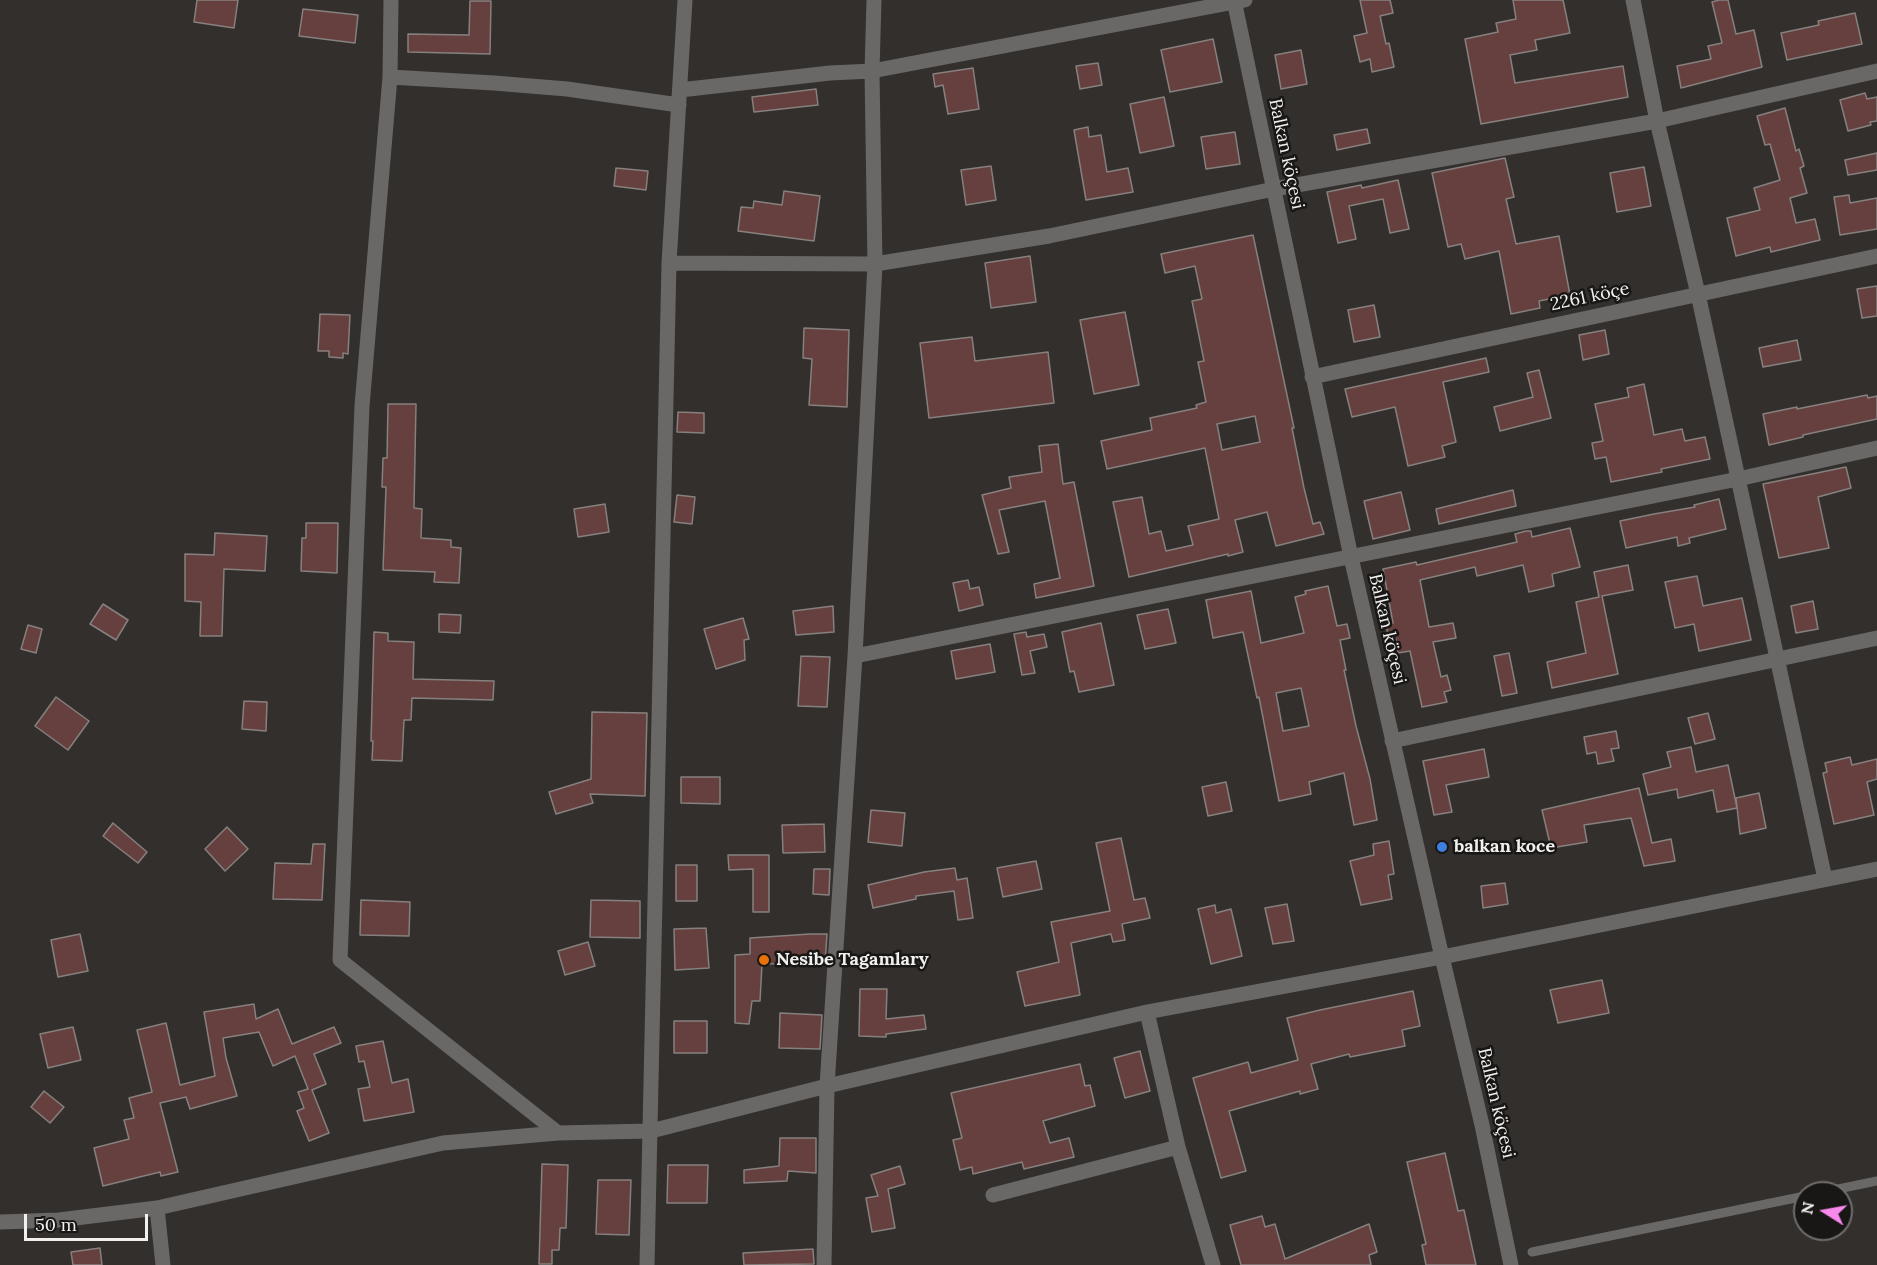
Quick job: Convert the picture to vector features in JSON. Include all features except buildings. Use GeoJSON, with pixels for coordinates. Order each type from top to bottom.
{"type":"FeatureCollection","features":[{"type":"Feature","properties":{"kind":"street"},"geometry":{"type":"LineString","coordinates":[[391,0],[390,78],[363,406],[340,960],[558,1132]]}},
{"type":"Feature","properties":{"kind":"street"},"geometry":{"type":"LineString","coordinates":[[647,1265],[669,262],[686,0]]}},
{"type":"Feature","properties":{"kind":"street"},"geometry":{"type":"LineString","coordinates":[[824,1265],[827,1086],[855,656],[875,264],[872,71],[874,0]]}},
{"type":"Feature","properties":{"kind":"street"},"geometry":{"type":"LineString","coordinates":[[1633,0],[1657,121],[1698,294],[1825,879]]}},
{"type":"Feature","properties":{"kind":"street"},"geometry":{"type":"LineString","coordinates":[[390,78],[494,83],[680,98],[830,73],[872,71],[1238,1]]}},
{"type":"Feature","properties":{"kind":"street","name":"Balkan köçesi"},"geometry":{"type":"LineString","coordinates":[[1238,1],[1312,377],[1392,741],[1482,1125],[1511,1265]]}},
{"type":"Feature","properties":{"kind":"street"},"geometry":{"type":"LineString","coordinates":[[669,262],[875,264],[1049,236],[1274,189],[1657,121],[1877,71]]}},
{"type":"Feature","properties":{"kind":"street","name":"2261 köçe"},"geometry":{"type":"LineString","coordinates":[[1312,377],[1877,256]]}},
{"type":"Feature","properties":{"kind":"street"},"geometry":{"type":"LineString","coordinates":[[855,656],[1738,479],[1877,448]]}},
{"type":"Feature","properties":{"kind":"street"},"geometry":{"type":"LineString","coordinates":[[1392,741],[1877,638]]}},
{"type":"Feature","properties":{"kind":"street"},"geometry":{"type":"LineString","coordinates":[[0,1222],[59,1220],[157,1209],[443,1143],[558,1132],[651,1131],[827,1086],[1147,1012],[1442,957],[1877,869]]}},
{"type":"Feature","properties":{"kind":"street"},"geometry":{"type":"LineString","coordinates":[[1147,1012],[1178,1147],[1213,1265]]}},
{"type":"Feature","properties":{"kind":"street"},"geometry":{"type":"LineString","coordinates":[[993,1195],[1178,1147]]}},
{"type":"Feature","properties":{"kind":"street"},"geometry":{"type":"LineString","coordinates":[[157,1209],[163,1265]]}},
{"type":"Feature","properties":{"kind":"lane"},"geometry":{"type":"LineString","coordinates":[[1853,1187],[1877,1183]]}},
{"type":"Feature","properties":{"kind":"lane"},"geometry":{"type":"LineString","coordinates":[[1532,1252],[1793,1198]]}},
{"type":"Feature","properties":{"kind":"place","name":"balkan koce"},"geometry":{"type":"Point","coordinates":[1442,847]}},
{"type":"Feature","properties":{"kind":"place","name":"Nesibe Tagamlary"},"geometry":{"type":"Point","coordinates":[764,960]}}]}
